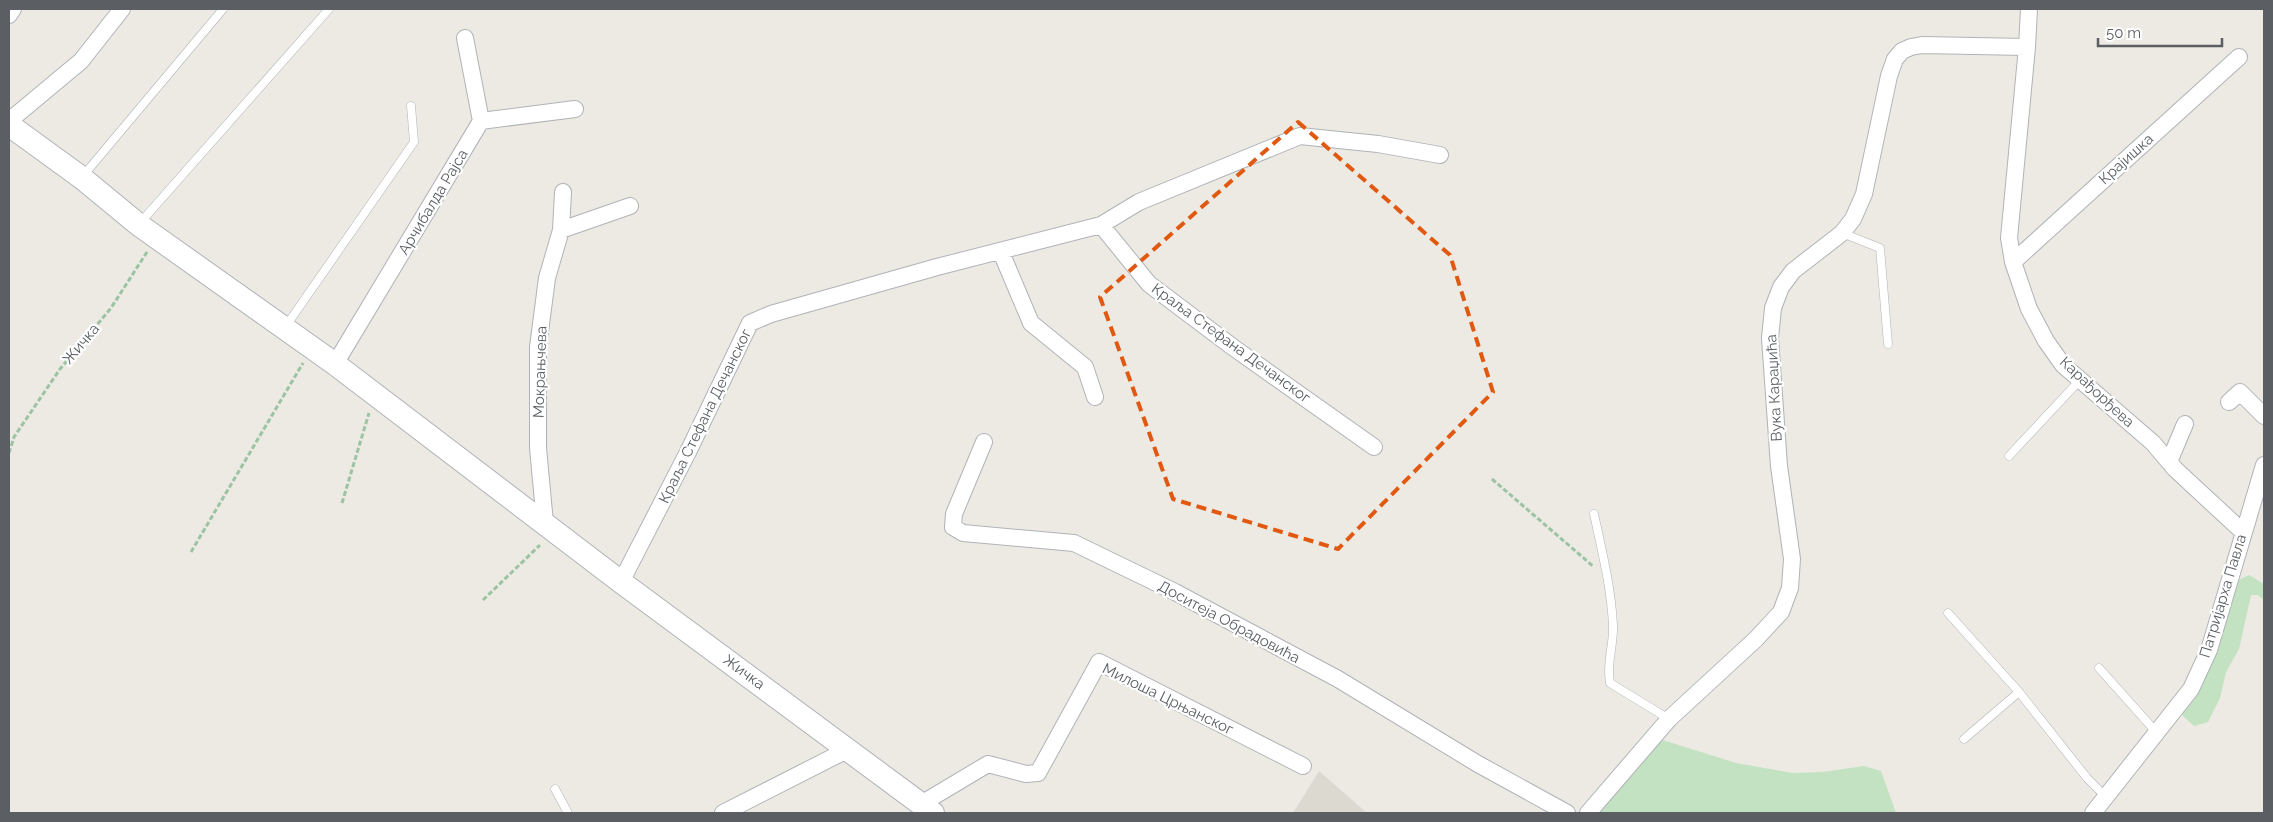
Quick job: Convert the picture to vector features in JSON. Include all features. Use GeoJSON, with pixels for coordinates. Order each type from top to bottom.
{"type":"FeatureCollection","features":[{"type":"Feature","properties":{"kind":"main road","name":"Жичка"},"geometry":{"type":"LineString","coordinates":[[9,123],[148,231],[336,364],[621,582],[849,749],[927,809]]}},
{"type":"Feature","properties":{"kind":"street"},"geometry":{"type":"LineString","coordinates":[[9,15],[13,9]]}},
{"type":"Feature","properties":{"kind":"street"},"geometry":{"type":"LineString","coordinates":[[9,123],[81,61],[122,9]]}},
{"type":"Feature","properties":{"kind":"street","name":"Карађорђева"},"geometry":{"type":"LineString","coordinates":[[2029,9],[2009,238],[2013,262],[2029,309],[2046,341],[2063,364],[2153,443],[2169,462],[2243,532]]}},
{"type":"Feature","properties":{"kind":"street"},"geometry":{"type":"LineString","coordinates":[[465,38],[481,121],[575,109]]}},
{"type":"Feature","properties":{"kind":"street","name":"Вука Караџића"},"geometry":{"type":"LineString","coordinates":[[1588,813],[1668,719],[1756,639],[1781,612],[1790,588],[1792,559],[1779,466],[1770,338],[1773,308],[1781,287],[1793,271],[1842,233],[1853,219],[1864,194],[1889,76],[1895,59],[1902,51],[1922,45],[2027,47]]}},
{"type":"Feature","properties":{"kind":"street","name":"Крајишка"},"geometry":{"type":"LineString","coordinates":[[2013,262],[2238,57]]}},
{"type":"Feature","properties":{"kind":"street","name":"Арчибалда Рајса"},"geometry":{"type":"LineString","coordinates":[[336,364],[481,121]]}},
{"type":"Feature","properties":{"kind":"street","name":"Краља Стефана Дечанског"},"geometry":{"type":"LineString","coordinates":[[621,582],[688,452],[750,323],[772,314],[937,267],[1101,225],[1139,202],[1300,136],[1378,144],[1440,155]]}},
{"type":"Feature","properties":{"kind":"street","name":"Мокрањчева"},"geometry":{"type":"LineString","coordinates":[[550,527],[538,448],[538,347],[547,278],[561,230],[563,192]]}},
{"type":"Feature","properties":{"kind":"street"},"geometry":{"type":"LineString","coordinates":[[561,230],[630,206]]}},
{"type":"Feature","properties":{"kind":"street","name":"Краља Стефана Дечанског"},"geometry":{"type":"LineString","coordinates":[[1101,225],[1150,284],[1234,348],[1374,447]]}},
{"type":"Feature","properties":{"kind":"street"},"geometry":{"type":"LineString","coordinates":[[1001,252],[1031,323],[1085,367],[1095,397]]}},
{"type":"Feature","properties":{"kind":"street"},"geometry":{"type":"LineString","coordinates":[[2228,402],[2240,392],[2264,416]]}},
{"type":"Feature","properties":{"kind":"street"},"geometry":{"type":"LineString","coordinates":[[2169,462],[2185,424]]}},
{"type":"Feature","properties":{"kind":"street","name":"Доситеја Обрадовића"},"geometry":{"type":"LineString","coordinates":[[984,442],[954,514],[953,527],[963,534],[1074,543],[1175,592],[1338,679],[1478,764],[1566,813]]}},
{"type":"Feature","properties":{"kind":"street","name":"Патријарха Павла"},"geometry":{"type":"LineString","coordinates":[[2093,813],[2107,798],[2191,689],[2209,650],[2264,465]]}},
{"type":"Feature","properties":{"kind":"street","name":"Милоша Црњанског"},"geometry":{"type":"LineString","coordinates":[[927,809],[988,764],[1026,774],[1038,773],[1099,662],[1303,766]]}},
{"type":"Feature","properties":{"kind":"street"},"geometry":{"type":"LineString","coordinates":[[723,813],[849,749]]}},
{"type":"Feature","properties":{"kind":"lane"},"geometry":{"type":"LineString","coordinates":[[82,178],[224,9]]}},
{"type":"Feature","properties":{"kind":"lane"},"geometry":{"type":"LineString","coordinates":[[148,231],[329,9]]}},
{"type":"Feature","properties":{"kind":"lane"},"geometry":{"type":"LineString","coordinates":[[284,327],[414,142],[411,106]]}},
{"type":"Feature","properties":{"kind":"lane"},"geometry":{"type":"LineString","coordinates":[[1842,233],[1880,248],[1888,344]]}},
{"type":"Feature","properties":{"kind":"lane"},"geometry":{"type":"LineString","coordinates":[[2009,456],[2080,380]]}},
{"type":"Feature","properties":{"kind":"lane"},"geometry":{"type":"LineString","coordinates":[[1594,514],[1612,598],[1613,628],[1607,670],[1610,683],[1668,719]]}},
{"type":"Feature","properties":{"kind":"lane"},"geometry":{"type":"LineString","coordinates":[[1948,613],[2019,692],[2087,778],[2107,798]]}},
{"type":"Feature","properties":{"kind":"lane"},"geometry":{"type":"LineString","coordinates":[[2099,668],[2157,733]]}},
{"type":"Feature","properties":{"kind":"lane"},"geometry":{"type":"LineString","coordinates":[[1964,739],[2019,692]]}},
{"type":"Feature","properties":{"kind":"lane"},"geometry":{"type":"LineString","coordinates":[[555,789],[568,813]]}},
{"type":"Feature","properties":{"kind":"path","name":"Жичка"},"geometry":{"type":"LineString","coordinates":[[9,453],[14,437],[60,369],[111,308],[148,231]]}},
{"type":"Feature","properties":{"kind":"path"},"geometry":{"type":"LineString","coordinates":[[191,552],[312,347]]}},
{"type":"Feature","properties":{"kind":"path"},"geometry":{"type":"LineString","coordinates":[[342,502],[375,394]]}},
{"type":"Feature","properties":{"kind":"path"},"geometry":{"type":"LineString","coordinates":[[1492,479],[1608,579]]}},
{"type":"Feature","properties":{"kind":"path"},"geometry":{"type":"LineString","coordinates":[[483,600],[550,527]]}},
{"type":"Feature","properties":{"kind":"highlighted area"},"geometry":{"type":"Polygon","coordinates":[[[1298,122],[1450,255],[1493,392],[1338,549],[1173,499],[1100,297],[1298,122]]]}},
{"type":"Feature","properties":{"kind":"shaded area"},"geometry":{"type":"Polygon","coordinates":[[[1319,771],[1367,813],[1293,813],[1319,771]]]}},
{"type":"Feature","properties":{"kind":"green space"},"geometry":{"type":"Polygon","coordinates":[[[2249,575],[2264,584],[2264,600],[2258,595],[2251,595],[2239,649],[2226,672],[2220,698],[2208,722],[2194,726],[2182,715],[2188,699],[2216,654],[2239,580],[2249,575]]]}},
{"type":"Feature","properties":{"kind":"green space"},"geometry":{"type":"Polygon","coordinates":[[[1653,737],[1736,763],[1792,773],[1823,772],[1864,766],[1881,771],[1896,813],[1588,813],[1653,737]]]}}]}
